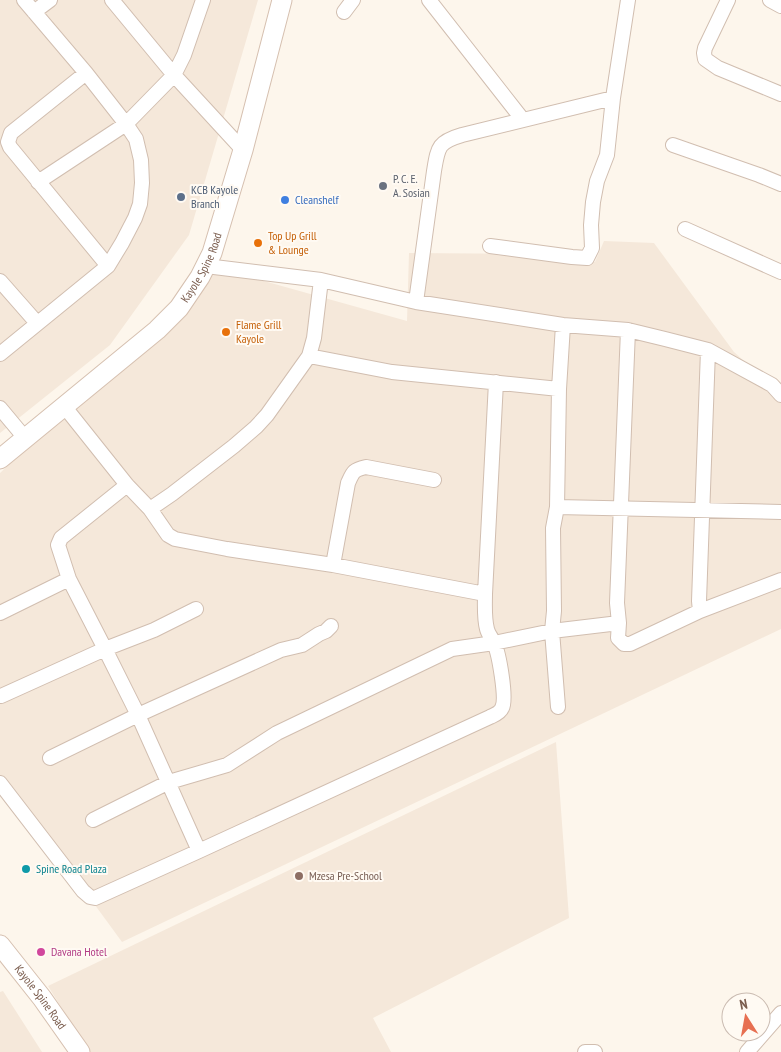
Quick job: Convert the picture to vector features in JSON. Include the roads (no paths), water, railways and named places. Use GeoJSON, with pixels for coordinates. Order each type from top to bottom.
{"type":"FeatureCollection","features":[{"type":"Feature","properties":{"kind":"main road","name":"Kayole Spine Road"},"geometry":{"type":"LineString","coordinates":[[0,459],[157,330],[179,308],[200,277],[218,236],[243,150],[282,0]]}},
{"type":"Feature","properties":{"kind":"main road","name":"Kayole Spine Road"},"geometry":{"type":"LineString","coordinates":[[0,945],[42,998],[80,1052]]}},
{"type":"Feature","properties":{"kind":"street"},"geometry":{"type":"LineString","coordinates":[[0,354],[108,266],[135,218],[140,204],[142,183],[141,160],[136,139],[86,73],[24,0]]}},
{"type":"Feature","properties":{"kind":"street"},"geometry":{"type":"LineString","coordinates":[[34,12],[50,0]]}},
{"type":"Feature","properties":{"kind":"street"},"geometry":{"type":"LineString","coordinates":[[112,0],[174,74],[243,150]]}},
{"type":"Feature","properties":{"kind":"street"},"geometry":{"type":"LineString","coordinates":[[344,12],[353,0]]}},
{"type":"Feature","properties":{"kind":"street"},"geometry":{"type":"LineString","coordinates":[[429,0],[523,120]]}},
{"type":"Feature","properties":{"kind":"street"},"geometry":{"type":"LineString","coordinates":[[490,246],[587,258],[592,248],[591,225],[596,181],[606,155],[628,0]]}},
{"type":"Feature","properties":{"kind":"street"},"geometry":{"type":"LineString","coordinates":[[728,0],[705,48],[705,59],[718,68],[781,94]]}},
{"type":"Feature","properties":{"kind":"street"},"geometry":{"type":"LineString","coordinates":[[770,0],[781,6]]}},
{"type":"Feature","properties":{"kind":"street"},"geometry":{"type":"LineString","coordinates":[[38,182],[126,124],[174,74],[184,55],[199,3]]}},
{"type":"Feature","properties":{"kind":"street"},"geometry":{"type":"LineString","coordinates":[[86,73],[11,133],[4,145],[10,147],[108,266]]}},
{"type":"Feature","properties":{"kind":"street"},"geometry":{"type":"LineString","coordinates":[[416,302],[434,170],[442,143],[451,138],[613,98]]}},
{"type":"Feature","properties":{"kind":"street"},"geometry":{"type":"LineString","coordinates":[[673,145],[781,184]]}},
{"type":"Feature","properties":{"kind":"street"},"geometry":{"type":"LineString","coordinates":[[685,230],[781,272]]}},
{"type":"Feature","properties":{"kind":"street"},"geometry":{"type":"LineString","coordinates":[[206,266],[321,280],[416,302],[563,326],[628,330],[708,350],[772,385],[781,395]]}},
{"type":"Feature","properties":{"kind":"street"},"geometry":{"type":"LineString","coordinates":[[150,509],[234,446],[267,415],[309,356],[314,338],[321,280]]}},
{"type":"Feature","properties":{"kind":"street"},"geometry":{"type":"LineString","coordinates":[[0,281],[37,323]]}},
{"type":"Feature","properties":{"kind":"street"},"geometry":{"type":"LineString","coordinates":[[558,707],[552,632],[554,611],[553,528],[557,507],[559,389],[563,326]]}},
{"type":"Feature","properties":{"kind":"street"},"geometry":{"type":"LineString","coordinates":[[628,330],[620,508],[617,603],[618,638],[624,644],[630,644],[700,612],[781,580]]}},
{"type":"Feature","properties":{"kind":"street"},"geometry":{"type":"LineString","coordinates":[[700,612],[708,350]]}},
{"type":"Feature","properties":{"kind":"street"},"geometry":{"type":"LineString","coordinates":[[309,356],[392,372],[559,389]]}},
{"type":"Feature","properties":{"kind":"street"},"geometry":{"type":"LineString","coordinates":[[0,783],[82,891],[95,898],[481,722],[501,711],[503,706],[503,689],[498,654],[487,632],[485,594],[496,382]]}},
{"type":"Feature","properties":{"kind":"street"},"geometry":{"type":"LineString","coordinates":[[64,406],[127,486],[150,509],[162,528],[175,539],[333,565],[485,594]]}},
{"type":"Feature","properties":{"kind":"street"},"geometry":{"type":"LineString","coordinates":[[0,408],[25,438]]}},
{"type":"Feature","properties":{"kind":"street"},"geometry":{"type":"LineString","coordinates":[[333,565],[348,483],[352,472],[366,467],[434,480]]}},
{"type":"Feature","properties":{"kind":"street"},"geometry":{"type":"LineString","coordinates":[[127,486],[61,538],[58,545],[69,579],[138,715],[199,851]]}},
{"type":"Feature","properties":{"kind":"street"},"geometry":{"type":"LineString","coordinates":[[557,507],[781,512]]}},
{"type":"Feature","properties":{"kind":"street"},"geometry":{"type":"LineString","coordinates":[[0,613],[69,579]]}},
{"type":"Feature","properties":{"kind":"street"},"geometry":{"type":"LineString","coordinates":[[1,696],[106,649],[154,630],[196,609]]}},
{"type":"Feature","properties":{"kind":"street"},"geometry":{"type":"LineString","coordinates":[[93,820],[169,782],[227,765],[277,733],[452,649],[619,622]]}},
{"type":"Feature","properties":{"kind":"street"},"geometry":{"type":"LineString","coordinates":[[50,758],[138,715],[281,650],[302,645],[331,626]]}},
{"type":"Feature","properties":{"kind":"street"},"geometry":{"type":"LineString","coordinates":[[747,1052],[781,1013]]}},
{"type":"Feature","properties":{"kind":"street"},"geometry":{"type":"LineString","coordinates":[[585,1052],[595,1052]]}},
{"type":"Feature","properties":{"kind":"place","name":"P. C. E. A. Sosian"},"geometry":{"type":"Point","coordinates":[383,186]}},
{"type":"Feature","properties":{"kind":"place","name":"KCB Kayole Branch"},"geometry":{"type":"Point","coordinates":[181,197]}},
{"type":"Feature","properties":{"kind":"place","name":"Cleanshelf"},"geometry":{"type":"Point","coordinates":[285,200]}},
{"type":"Feature","properties":{"kind":"place","name":"Top Up Grill & Lounge"},"geometry":{"type":"Point","coordinates":[258,243]}},
{"type":"Feature","properties":{"kind":"place","name":"Flame Grill Kayole"},"geometry":{"type":"Point","coordinates":[226,332]}},
{"type":"Feature","properties":{"kind":"place","name":"Spine Road Plaza"},"geometry":{"type":"Point","coordinates":[26,869]}},
{"type":"Feature","properties":{"kind":"place","name":"Mzesa Pre-School"},"geometry":{"type":"Point","coordinates":[299,876]}},
{"type":"Feature","properties":{"kind":"place","name":"Davana Hotel"},"geometry":{"type":"Point","coordinates":[41,952]}}]}
